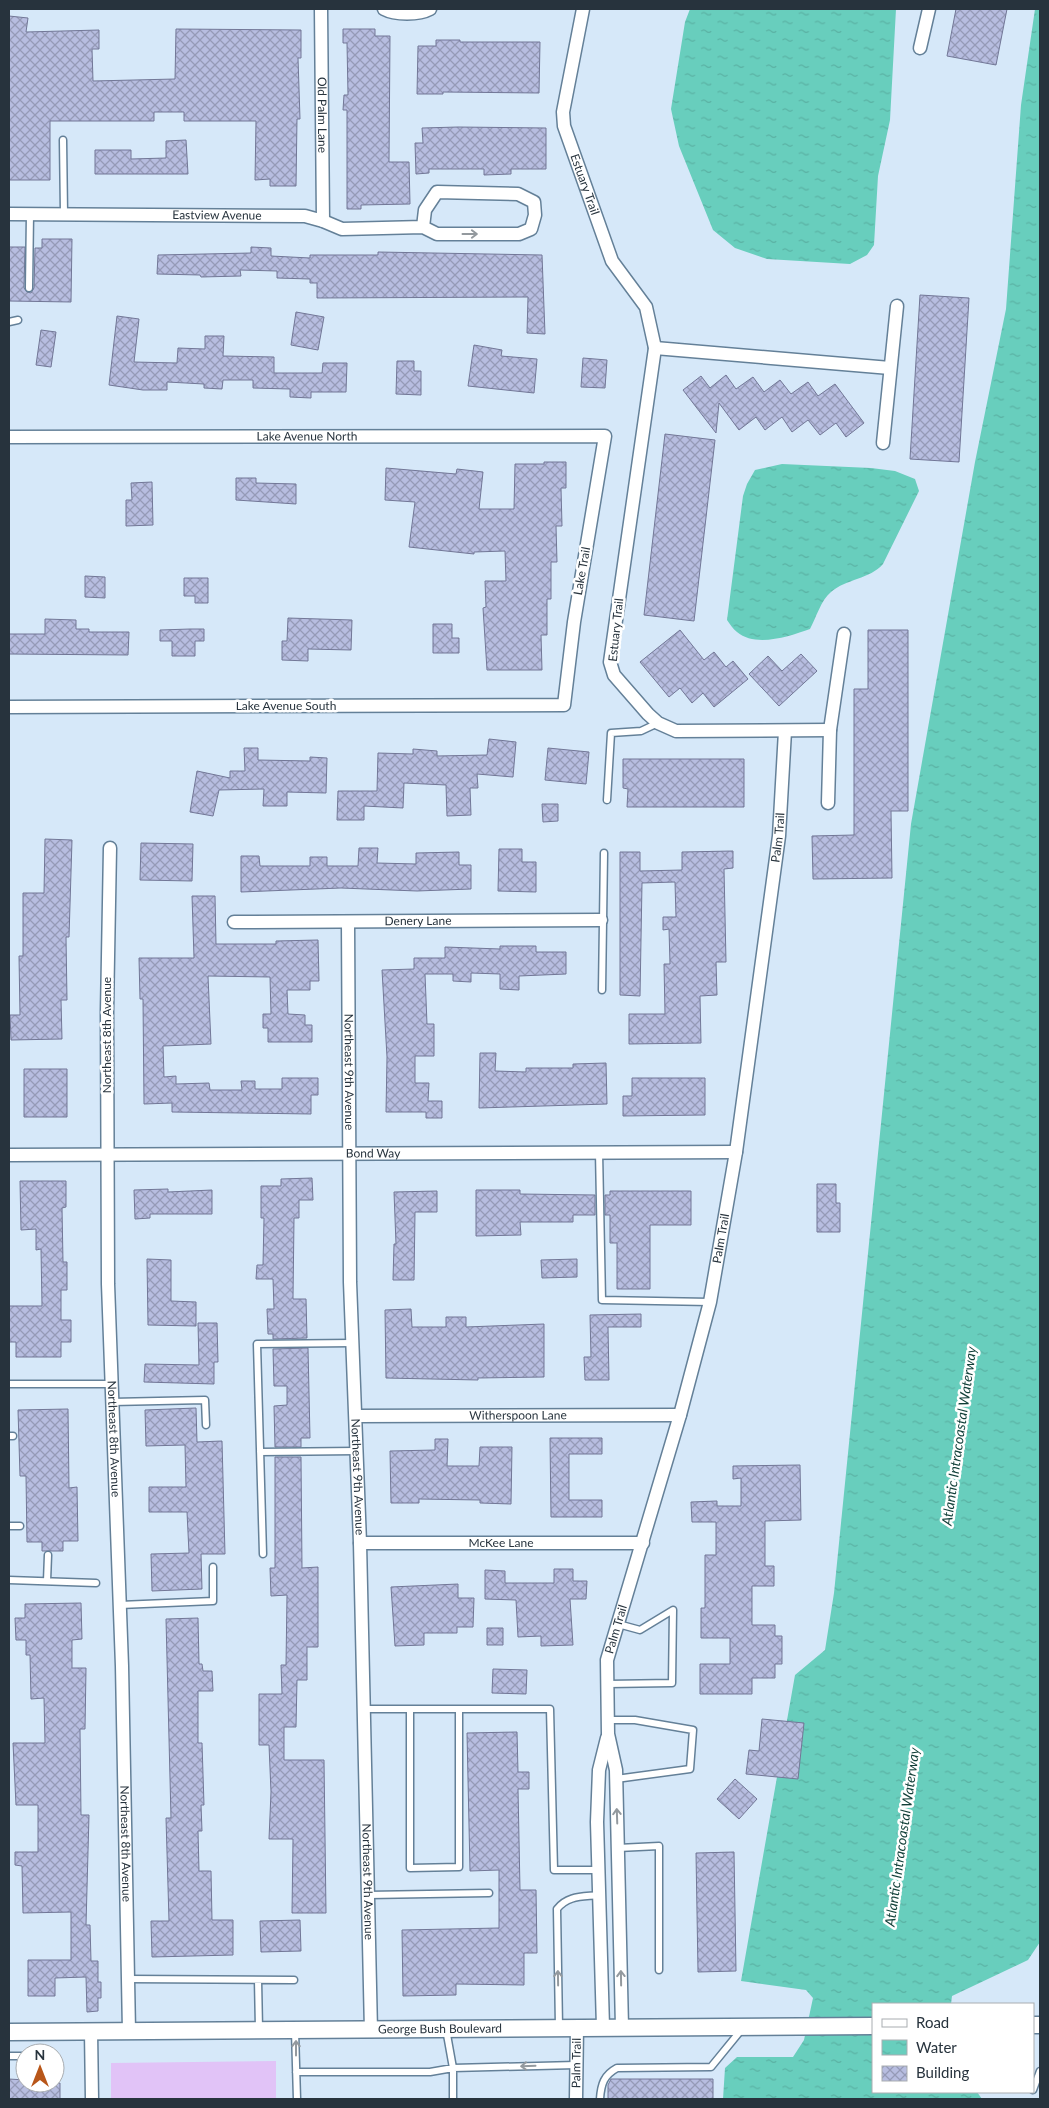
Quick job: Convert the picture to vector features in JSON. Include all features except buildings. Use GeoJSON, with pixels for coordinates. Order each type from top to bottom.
{"type":"FeatureCollection","features":[{"type":"Feature","properties":{"kind":"street","name":"Old Palm Lane"},"geometry":{"type":"LineString","coordinates":[[321,9],[323,220]]}},
{"type":"Feature","properties":{"kind":"street"},"geometry":{"type":"LineString","coordinates":[[384,9],[390,12],[423,12],[430,9]]}},
{"type":"Feature","properties":{"kind":"street","name":"Estuary Trail"},"geometry":{"type":"LineString","coordinates":[[583,9],[562,112],[564,126],[612,261],[646,307],[655,348],[610,662],[614,675],[658,723],[676,732],[830,730]]}},
{"type":"Feature","properties":{"kind":"street"},"geometry":{"type":"LineString","coordinates":[[920,48],[929,9]]}},
{"type":"Feature","properties":{"kind":"street","name":"Eastview Avenue"},"geometry":{"type":"LineString","coordinates":[[9,214],[305,216],[323,220],[342,229],[422,227],[437,234],[519,234],[531,229],[535,216],[534,202],[518,194],[437,192],[425,210],[422,227]]}},
{"type":"Feature","properties":{"kind":"street"},"geometry":{"type":"LineString","coordinates":[[882,443],[897,306]]}},
{"type":"Feature","properties":{"kind":"street"},"geometry":{"type":"LineString","coordinates":[[655,348],[890,368]]}},
{"type":"Feature","properties":{"kind":"street","name":"Lake Avenue North"},"geometry":{"type":"LineString","coordinates":[[9,437],[605,436]]}},
{"type":"Feature","properties":{"kind":"street","name":"Lake Trail"},"geometry":{"type":"LineString","coordinates":[[564,705],[574,622],[605,436]]}},
{"type":"Feature","properties":{"kind":"street"},"geometry":{"type":"LineString","coordinates":[[828,803],[830,730],[844,634]]}},
{"type":"Feature","properties":{"kind":"street","name":"Lake Avenue South"},"geometry":{"type":"LineString","coordinates":[[9,707],[564,705]]}},
{"type":"Feature","properties":{"kind":"street","name":"Palm Trail"},"geometry":{"type":"LineString","coordinates":[[622,2027],[616,1779],[608,1734],[607,1660],[680,1415],[710,1302],[736,1152],[780,836],[785,732]]}},
{"type":"Feature","properties":{"kind":"street","name":"Northeast 8th Avenue"},"geometry":{"type":"LineString","coordinates":[[110,848],[107,1011],[108,1284],[120,1606],[129,2031]]}},
{"type":"Feature","properties":{"kind":"street","name":"Denery Lane"},"geometry":{"type":"LineString","coordinates":[[234,922],[601,920]]}},
{"type":"Feature","properties":{"kind":"street","name":"Northeast 9th Avenue"},"geometry":{"type":"LineString","coordinates":[[348,922],[352,1343],[360,1543],[371,2031]]}},
{"type":"Feature","properties":{"kind":"street","name":"Bond Way"},"geometry":{"type":"LineString","coordinates":[[9,1155],[736,1152]]}},
{"type":"Feature","properties":{"kind":"street","name":"Witherspoon Lane"},"geometry":{"type":"LineString","coordinates":[[356,1416],[680,1415]]}},
{"type":"Feature","properties":{"kind":"street","name":"McKee Lane"},"geometry":{"type":"LineString","coordinates":[[360,1543],[643,1543]]}},
{"type":"Feature","properties":{"kind":"street","name":"Palm Trail"},"geometry":{"type":"LineString","coordinates":[[603,2027],[596,1822],[599,1770],[608,1734]]}},
{"type":"Feature","properties":{"kind":"street","name":"George Bush Boulevard"},"geometry":{"type":"LineString","coordinates":[[9,2032],[371,2031],[559,2027],[872,2026]]}},
{"type":"Feature","properties":{"kind":"street","name":"Palm Trail"},"geometry":{"type":"LineString","coordinates":[[576,2099],[577,2027]]}},
{"type":"Feature","properties":{"kind":"street"},"geometry":{"type":"LineString","coordinates":[[91,2031],[92,2099]]}},
{"type":"Feature","properties":{"kind":"lane"},"geometry":{"type":"LineString","coordinates":[[63,140],[64,214]]}},
{"type":"Feature","properties":{"kind":"lane"},"geometry":{"type":"LineString","coordinates":[[29,288],[30,214]]}},
{"type":"Feature","properties":{"kind":"lane"},"geometry":{"type":"LineString","coordinates":[[9,322],[18,320]]}},
{"type":"Feature","properties":{"kind":"lane"},"geometry":{"type":"LineString","coordinates":[[607,800],[611,733],[641,732],[658,723]]}},
{"type":"Feature","properties":{"kind":"lane"},"geometry":{"type":"LineString","coordinates":[[602,990],[601,920],[604,854]]}},
{"type":"Feature","properties":{"kind":"lane"},"geometry":{"type":"LineString","coordinates":[[599,1152],[602,1300],[710,1302]]}},
{"type":"Feature","properties":{"kind":"lane"},"geometry":{"type":"LineString","coordinates":[[263,1554],[257,1344],[352,1343]]}},
{"type":"Feature","properties":{"kind":"lane"},"geometry":{"type":"LineString","coordinates":[[9,1384],[112,1384]]}},
{"type":"Feature","properties":{"kind":"lane"},"geometry":{"type":"LineString","coordinates":[[112,1402],[205,1400],[206,1425]]}},
{"type":"Feature","properties":{"kind":"lane"},"geometry":{"type":"LineString","coordinates":[[260,1452],[357,1451]]}},
{"type":"Feature","properties":{"kind":"lane"},"geometry":{"type":"LineString","coordinates":[[9,1526],[20,1526]]}},
{"type":"Feature","properties":{"kind":"lane"},"geometry":{"type":"LineString","coordinates":[[47,1581],[48,1555]]}},
{"type":"Feature","properties":{"kind":"lane"},"geometry":{"type":"LineString","coordinates":[[120,1606],[213,1601],[214,1567]]}},
{"type":"Feature","properties":{"kind":"lane"},"geometry":{"type":"LineString","coordinates":[[9,1580],[96,1582]]}},
{"type":"Feature","properties":{"kind":"lane"},"geometry":{"type":"LineString","coordinates":[[608,1684],[672,1684],[673,1610],[640,1630],[618,1624]]}},
{"type":"Feature","properties":{"kind":"lane"},"geometry":{"type":"LineString","coordinates":[[364,1709],[550,1708],[554,1870],[598,1870]]}},
{"type":"Feature","properties":{"kind":"lane"},"geometry":{"type":"LineString","coordinates":[[410,1709],[410,1868],[459,1867],[459,1709]]}},
{"type":"Feature","properties":{"kind":"lane"},"geometry":{"type":"LineString","coordinates":[[608,1720],[635,1720],[693,1730],[690,1769],[616,1779]]}},
{"type":"Feature","properties":{"kind":"lane"},"geometry":{"type":"LineString","coordinates":[[618,1848],[659,1846],[659,1970]]}},
{"type":"Feature","properties":{"kind":"lane"},"geometry":{"type":"LineString","coordinates":[[368,1895],[489,1893]]}},
{"type":"Feature","properties":{"kind":"lane"},"geometry":{"type":"LineString","coordinates":[[559,2027],[558,1909],[563,1902],[571,1898],[599,1895]]}},
{"type":"Feature","properties":{"kind":"lane"},"geometry":{"type":"LineString","coordinates":[[128,1980],[294,1980]]}},
{"type":"Feature","properties":{"kind":"lane"},"geometry":{"type":"LineString","coordinates":[[258,1980],[259,2031]]}},
{"type":"Feature","properties":{"kind":"lane"},"geometry":{"type":"LineString","coordinates":[[600,2099],[605,2077],[617,2068],[711,2066],[744,2027]]}},
{"type":"Feature","properties":{"kind":"lane"},"geometry":{"type":"LineString","coordinates":[[446,2029],[453,2068],[453,2099]]}},
{"type":"Feature","properties":{"kind":"lane"},"geometry":{"type":"LineString","coordinates":[[296,2031],[297,2099]]}},
{"type":"Feature","properties":{"kind":"lane"},"geometry":{"type":"LineString","coordinates":[[296,2072],[430,2072],[453,2068],[576,2065]]}},
{"type":"Feature","properties":{"kind":"lane"},"geometry":{"type":"LineString","coordinates":[[1034,2088],[1040,2071]]}},
{"type":"Feature","properties":{"kind":"shaded area"},"geometry":{"type":"Polygon","coordinates":[[[276,2061],[276,2099],[111,2099],[111,2063],[276,2061]]]}},
{"type":"Feature","properties":{"kind":"water"},"geometry":{"type":"Polygon","coordinates":[[[690,9],[896,9],[890,120],[878,176],[874,245],[867,255],[850,264],[767,259],[735,248],[713,230],[679,146],[671,109],[685,22],[690,9]]]}},
{"type":"Feature","properties":{"kind":"water","name":"Atlantic Intracoastal Waterway"},"geometry":{"type":"Polygon","coordinates":[[[1035,9],[1040,9],[1040,1942],[1028,1960],[952,1996],[951,2003],[872,2003],[872,2093],[978,2093],[982,2099],[723,2099],[725,2068],[737,2057],[793,2057],[804,2040],[813,1998],[806,1990],[741,1981],[795,1675],[825,1650],[834,1593],[911,824],[975,462],[1006,309],[1021,105],[1035,9]]]}},
{"type":"Feature","properties":{"kind":"water"},"geometry":{"type":"Polygon","coordinates":[[[782,464],[871,468],[895,471],[915,479],[919,491],[883,564],[878,569],[844,584],[827,595],[810,629],[773,639],[754,639],[745,637],[737,632],[727,620],[743,496],[755,470],[782,464]]]}}]}
